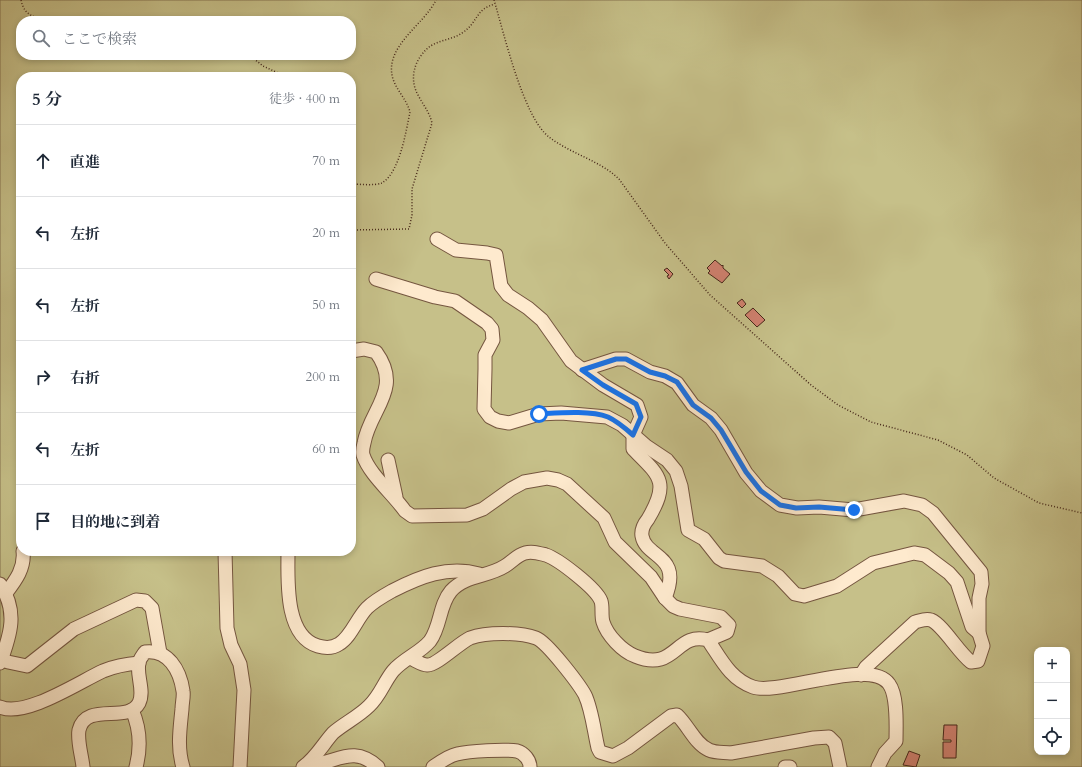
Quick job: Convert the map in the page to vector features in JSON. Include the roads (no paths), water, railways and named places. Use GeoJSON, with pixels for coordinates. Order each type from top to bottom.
{"type":"FeatureCollection","features":[{"type":"Feature","properties":{"kind":"street"},"geometry":{"type":"LineString","coordinates":[[437,239],[456,250],[487,253],[496,256],[501,286],[505,291],[542,320],[571,361],[603,385],[636,404],[641,417],[633,435],[633,449],[655,471],[660,479],[660,488],[656,505],[644,524],[641,533],[643,540],[662,558],[668,567],[670,578],[665,598]]}},
{"type":"Feature","properties":{"kind":"street"},"geometry":{"type":"LineString","coordinates":[[376,279],[435,297],[455,301],[487,323],[492,329],[493,340],[485,355],[484,369],[484,409],[490,417],[498,421],[509,423],[539,414],[588,414],[607,417],[622,425],[667,460],[676,471],[681,486],[688,530],[704,539],[719,558],[724,561],[762,566],[778,576],[795,594],[804,596],[838,586],[873,563],[914,553],[925,555],[949,573],[957,582],[972,627],[979,633]]}},
{"type":"Feature","properties":{"kind":"street"},"geometry":{"type":"LineString","coordinates":[[356,350],[364,349],[376,352],[383,362],[386,373],[385,396],[366,435],[362,454],[367,464],[405,511],[412,516],[467,515],[482,509],[524,482],[547,478],[558,480],[567,484],[604,518],[615,542],[651,577],[665,598],[673,606],[680,609],[721,617],[729,625],[728,632],[708,640]]}},
{"type":"Feature","properties":{"kind":"street"},"geometry":{"type":"LineString","coordinates":[[582,370],[616,359],[626,359],[650,372],[665,376],[677,382],[693,405],[711,418],[721,430],[746,472],[761,491],[780,505],[796,508],[819,507],[854,510],[904,501],[922,505],[933,513],[981,572],[982,584],[979,598],[979,633],[983,646],[981,655],[978,661],[971,662],[962,655],[939,626],[931,620],[924,619],[915,622],[866,667],[861,675]]}},
{"type":"Feature","properties":{"kind":"street"},"geometry":{"type":"LineString","coordinates":[[388,460],[396,499]]}},
{"type":"Feature","properties":{"kind":"street"},"geometry":{"type":"LineString","coordinates":[[305,766],[319,753],[334,733],[357,718],[371,705],[382,692],[393,671],[430,640],[435,632],[446,598],[451,591],[467,579],[505,567],[523,553],[533,552],[547,556],[558,562],[593,590],[601,601],[602,620],[607,631],[621,647],[632,656],[645,660],[658,660],[673,653],[687,640],[699,637],[708,640],[726,669],[741,681],[754,687],[770,688],[820,678],[861,675],[881,678],[890,684],[896,706],[896,741],[886,753],[878,767]]}},
{"type":"Feature","properties":{"kind":"street"},"geometry":{"type":"LineString","coordinates":[[24,556],[24,559],[17,578],[3,588],[11,608],[12,623],[7,646],[0,660],[27,666],[74,629],[136,600],[145,601],[152,608],[160,654]]}},
{"type":"Feature","properties":{"kind":"street"},"geometry":{"type":"LineString","coordinates":[[225,556],[227,628],[231,645],[240,664],[244,690],[240,767]]}},
{"type":"Feature","properties":{"kind":"street"},"geometry":{"type":"LineString","coordinates":[[288,556],[289,603],[294,618],[304,637],[312,644],[322,647],[332,647],[340,644],[368,606],[380,597],[415,579],[427,574],[443,572],[469,571],[481,574]]}},
{"type":"Feature","properties":{"kind":"street"},"geometry":{"type":"LineString","coordinates":[[410,658],[426,666],[432,665],[469,638],[481,634],[523,635],[537,638],[547,646],[579,685],[586,696],[598,748],[604,754],[613,756],[628,748],[671,716],[677,715],[684,721],[700,743],[709,750],[718,752],[731,753],[814,738],[829,738],[835,743],[840,767]]}},
{"type":"Feature","properties":{"kind":"street"},"geometry":{"type":"LineString","coordinates":[[83,767],[79,731],[84,721],[90,715],[132,710],[139,703],[139,663],[145,652],[153,651],[171,660],[183,691],[179,746],[182,767]]}},
{"type":"Feature","properties":{"kind":"street"},"geometry":{"type":"LineString","coordinates":[[0,707],[10,710],[20,708],[51,698],[104,671],[122,664],[139,663]]}},
{"type":"Feature","properties":{"kind":"street"},"geometry":{"type":"LineString","coordinates":[[132,710],[138,722],[140,748],[136,767]]}},
{"type":"Feature","properties":{"kind":"street"},"geometry":{"type":"LineString","coordinates":[[433,767],[443,760],[457,754],[471,752],[518,751],[525,756],[530,767]]}},
{"type":"Feature","properties":{"kind":"street"},"geometry":{"type":"LineString","coordinates":[[305,766],[320,765],[338,758],[357,755],[367,758],[378,767]]}},
{"type":"Feature","properties":{"kind":"street"},"geometry":{"type":"LineString","coordinates":[[785,767],[790,767]]}}]}
